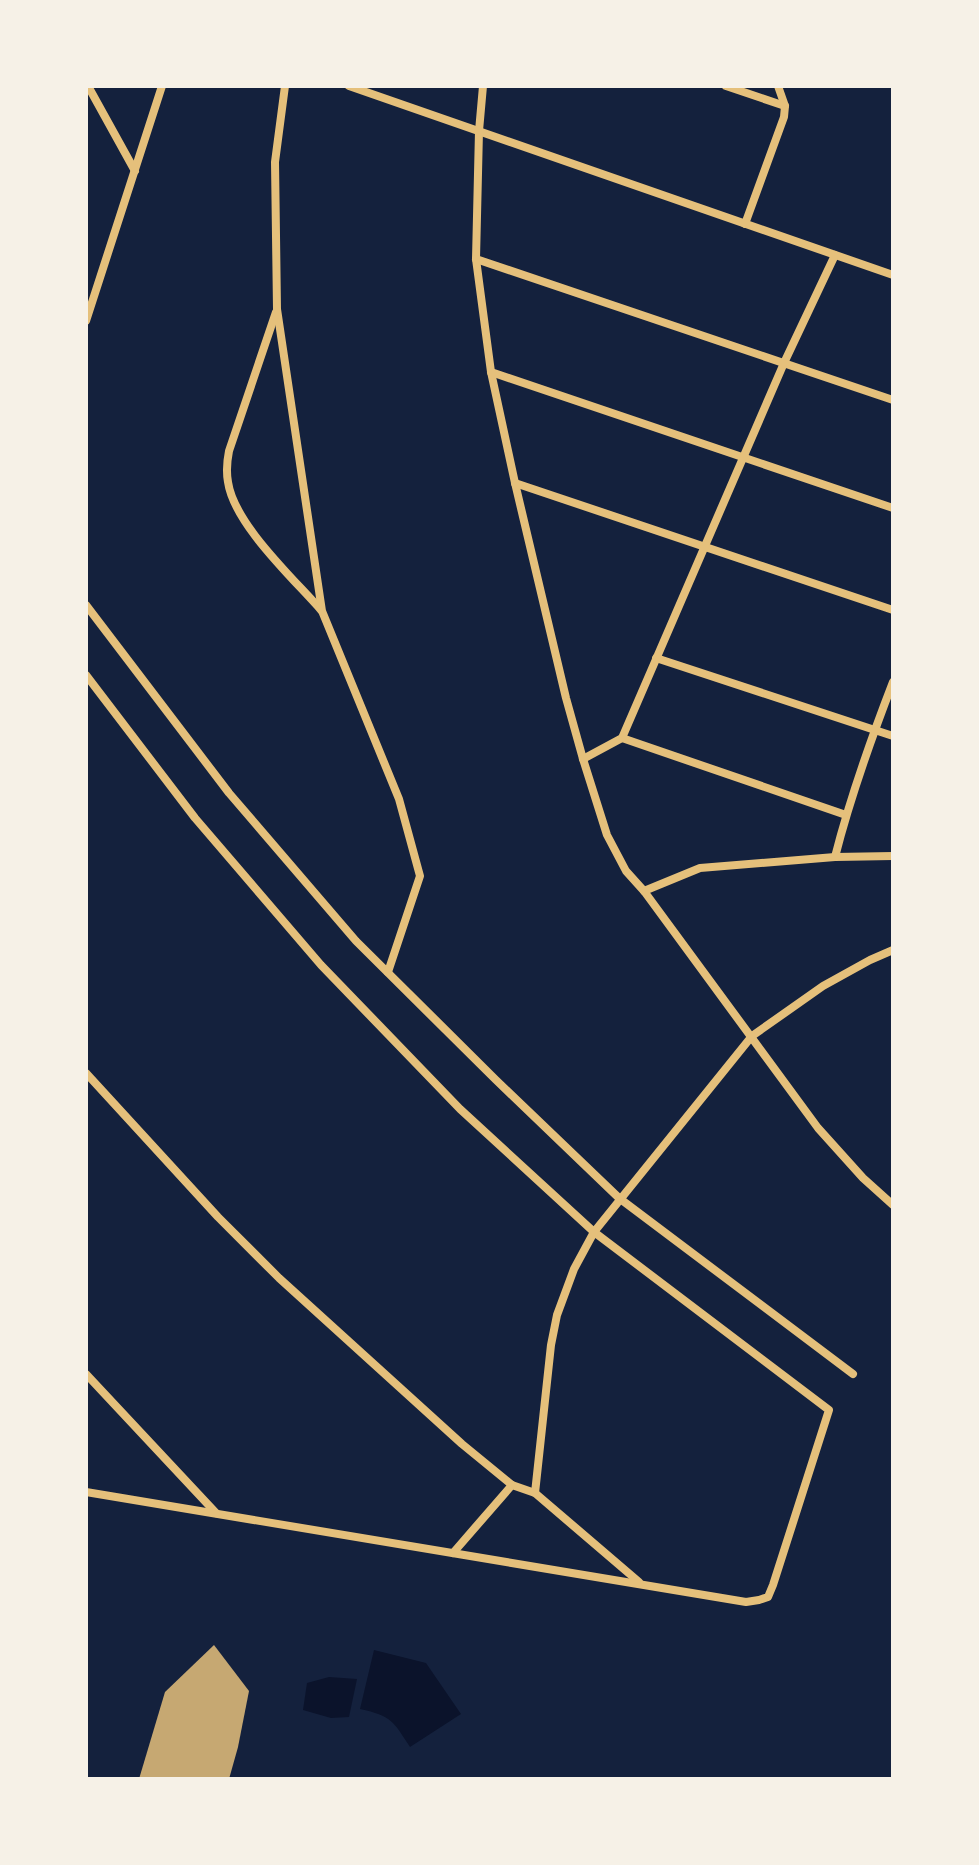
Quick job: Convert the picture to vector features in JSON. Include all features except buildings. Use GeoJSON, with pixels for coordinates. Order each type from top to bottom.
{"type":"FeatureCollection","features":[{"type":"Feature","properties":{"kind":"street"},"geometry":{"type":"LineString","coordinates":[[88,86],[135,171]]}},
{"type":"Feature","properties":{"kind":"street"},"geometry":{"type":"LineString","coordinates":[[86,321],[162,86]]}},
{"type":"Feature","properties":{"kind":"street"},"geometry":{"type":"LineString","coordinates":[[285,86],[275,162],[277,309],[322,611],[399,799],[420,876],[388,972]]}},
{"type":"Feature","properties":{"kind":"street"},"geometry":{"type":"LineString","coordinates":[[349,86],[893,275]]}},
{"type":"Feature","properties":{"kind":"street"},"geometry":{"type":"LineString","coordinates":[[483,86],[476,259],[491,372],[566,698],[607,835],[626,871],[644,891],[818,1128],[863,1178],[893,1205]]}},
{"type":"Feature","properties":{"kind":"street"},"geometry":{"type":"LineString","coordinates":[[726,86],[785,106]]}},
{"type":"Feature","properties":{"kind":"street"},"geometry":{"type":"LineString","coordinates":[[745,224],[784,117],[785,106],[778,86]]}},
{"type":"Feature","properties":{"kind":"street"},"geometry":{"type":"LineString","coordinates":[[583,759],[622,738],[784,363],[835,255]]}},
{"type":"Feature","properties":{"kind":"street"},"geometry":{"type":"LineString","coordinates":[[476,259],[893,400]]}},
{"type":"Feature","properties":{"kind":"street"},"geometry":{"type":"LineString","coordinates":[[277,309],[229,451],[226,466],[228,485],[236,508],[258,539],[322,611]]}},
{"type":"Feature","properties":{"kind":"street"},"geometry":{"type":"LineString","coordinates":[[491,372],[893,508]]}},
{"type":"Feature","properties":{"kind":"street"},"geometry":{"type":"LineString","coordinates":[[515,483],[893,610]]}},
{"type":"Feature","properties":{"kind":"street"},"geometry":{"type":"LineString","coordinates":[[86,606],[229,793],[356,941],[619,1198],[853,1374]]}},
{"type":"Feature","properties":{"kind":"street"},"geometry":{"type":"LineString","coordinates":[[656,658],[893,736]]}},
{"type":"Feature","properties":{"kind":"street"},"geometry":{"type":"LineString","coordinates":[[86,675],[195,818],[321,965],[460,1109],[594,1232],[829,1410],[768,1597],[746,1602],[86,1492]]}},
{"type":"Feature","properties":{"kind":"street"},"geometry":{"type":"LineString","coordinates":[[835,857],[874,730],[893,682]]}},
{"type":"Feature","properties":{"kind":"street"},"geometry":{"type":"LineString","coordinates":[[622,738],[846,815]]}},
{"type":"Feature","properties":{"kind":"street"},"geometry":{"type":"LineString","coordinates":[[644,891],[700,868],[835,857],[893,856]]}},
{"type":"Feature","properties":{"kind":"street"},"geometry":{"type":"LineString","coordinates":[[535,1493],[557,1315],[574,1269],[594,1232],[752,1036],[834,979],[893,950]]}},
{"type":"Feature","properties":{"kind":"street"},"geometry":{"type":"LineString","coordinates":[[86,1073],[218,1217],[279,1278],[462,1444],[512,1485],[535,1493],[641,1584]]}},
{"type":"Feature","properties":{"kind":"street"},"geometry":{"type":"LineString","coordinates":[[86,1374],[216,1513]]}},
{"type":"Feature","properties":{"kind":"street"},"geometry":{"type":"LineString","coordinates":[[453,1553],[512,1485]]}},
{"type":"Feature","properties":{"kind":"water"},"geometry":{"type":"Polygon","coordinates":[[[374,1650],[426,1663],[461,1714],[410,1747],[391,1721],[360,1709],[374,1650]]]}},
{"type":"Feature","properties":{"kind":"water"},"geometry":{"type":"Polygon","coordinates":[[[329,1677],[357,1679],[349,1717],[331,1718],[303,1710],[307,1683],[329,1677]]]}}]}
